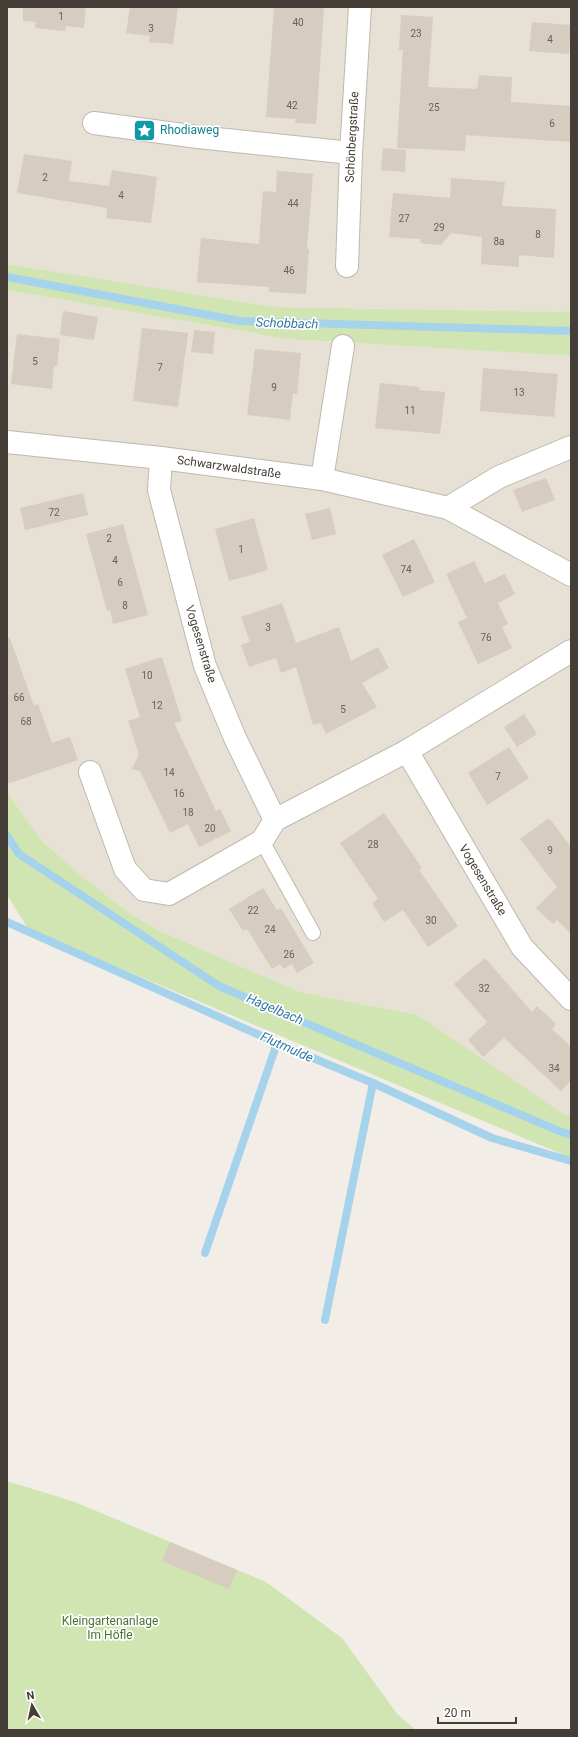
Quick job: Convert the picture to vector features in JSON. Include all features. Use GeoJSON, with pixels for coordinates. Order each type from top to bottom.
{"type":"FeatureCollection","features":[{"type":"Feature","properties":{"kind":"street","name":"Schönbergstraße"},"geometry":{"type":"LineString","coordinates":[[346,266],[360,7]]}},
{"type":"Feature","properties":{"kind":"street"},"geometry":{"type":"LineString","coordinates":[[94,123],[198,137],[351,153]]}},
{"type":"Feature","properties":{"kind":"street"},"geometry":{"type":"LineString","coordinates":[[322,479],[343,346]]}},
{"type":"Feature","properties":{"kind":"street","name":"Schwarzwaldstraße"},"geometry":{"type":"LineString","coordinates":[[7,442],[161,458],[322,479],[448,508],[571,575]]}},
{"type":"Feature","properties":{"kind":"street"},"geometry":{"type":"LineString","coordinates":[[448,508],[499,477],[571,447]]}},
{"type":"Feature","properties":{"kind":"street","name":"Vogesenstraße"},"geometry":{"type":"LineString","coordinates":[[161,458],[159,490],[205,666],[235,738],[275,820]]}},
{"type":"Feature","properties":{"kind":"street"},"geometry":{"type":"LineString","coordinates":[[90,772],[125,869],[144,890],[169,894],[262,841],[275,820],[407,751],[571,651]]}},
{"type":"Feature","properties":{"kind":"street","name":"Vogesenstraße"},"geometry":{"type":"LineString","coordinates":[[407,751],[522,947],[571,999]]}},
{"type":"Feature","properties":{"kind":"lane"},"geometry":{"type":"LineString","coordinates":[[262,841],[313,933]]}},
{"type":"Feature","properties":{"kind":"shaded area"},"geometry":{"type":"Polygon","coordinates":[[[7,7],[571,7],[571,312],[274,307],[7,264],[7,7]]]}},
{"type":"Feature","properties":{"kind":"shaded area"},"geometry":{"type":"Polygon","coordinates":[[[7,290],[287,339],[571,356],[571,1114],[565,1115],[418,1015],[300,992],[155,929],[128,912],[84,878],[42,841],[7,792],[7,290]]]}},
{"type":"Feature","properties":{"kind":"green space"},"geometry":{"type":"Polygon","coordinates":[[[7,264],[274,307],[571,312],[571,356],[287,339],[7,290],[7,264]]]}},
{"type":"Feature","properties":{"kind":"green space"},"geometry":{"type":"Polygon","coordinates":[[[7,792],[42,841],[84,878],[128,912],[155,929],[300,992],[418,1015],[565,1115],[571,1114],[571,1158],[29,930],[7,895],[7,792]]]}},
{"type":"Feature","properties":{"kind":"green space","name":"Kleingartenanlage Im Höfle"},"geometry":{"type":"Polygon","coordinates":[[[7,1481],[75,1502],[266,1582],[342,1638],[398,1715],[416,1730],[7,1730],[7,1481]]]}},
{"type":"Feature","properties":{"kind":"building"},"geometry":{"type":"Polygon","coordinates":[[[23,7],[86,7],[84,28],[66,26],[65,31],[35,28],[36,22],[23,21],[23,7]]]}},
{"type":"Feature","properties":{"kind":"building"},"geometry":{"type":"Polygon","coordinates":[[[130,7],[178,7],[173,44],[149,42],[150,36],[126,33],[130,7]]]}},
{"type":"Feature","properties":{"kind":"building"},"geometry":{"type":"Polygon","coordinates":[[[274,7],[324,7],[316,124],[295,123],[296,119],[266,117],[274,7]]]}},
{"type":"Feature","properties":{"kind":"building"},"geometry":{"type":"Polygon","coordinates":[[[401,15],[433,17],[428,87],[477,89],[479,75],[512,77],[511,102],[571,106],[571,142],[466,135],[465,151],[397,148],[403,50],[399,50],[401,15]]]}},
{"type":"Feature","properties":{"kind":"building"},"geometry":{"type":"Polygon","coordinates":[[[532,22],[571,25],[569,54],[529,51],[532,22]]]}},
{"type":"Feature","properties":{"kind":"building"},"geometry":{"type":"Polygon","coordinates":[[[383,148],[406,150],[405,172],[381,170],[383,148]]]}},
{"type":"Feature","properties":{"kind":"building"},"geometry":{"type":"Polygon","coordinates":[[[24,154],[72,161],[69,181],[109,186],[112,170],[157,177],[151,223],[106,218],[107,208],[17,193],[24,154]]]}},
{"type":"Feature","properties":{"kind":"building"},"geometry":{"type":"Polygon","coordinates":[[[277,171],[313,174],[307,249],[309,249],[306,294],[269,292],[269,287],[197,282],[201,238],[259,244],[263,191],[276,192],[277,171]]]}},
{"type":"Feature","properties":{"kind":"building"},"geometry":{"type":"Polygon","coordinates":[[[451,178],[505,182],[502,206],[556,209],[554,258],[519,255],[519,267],[481,264],[482,237],[451,233],[441,245],[420,243],[421,239],[389,237],[393,193],[450,198],[451,178]]]}},
{"type":"Feature","properties":{"kind":"building"},"geometry":{"type":"Polygon","coordinates":[[[63,311],[98,317],[94,340],[60,335],[63,311]]]}},
{"type":"Feature","properties":{"kind":"building"},"geometry":{"type":"Polygon","coordinates":[[[142,328],[188,333],[178,407],[133,401],[142,328]]]}},
{"type":"Feature","properties":{"kind":"building"},"geometry":{"type":"Polygon","coordinates":[[[194,330],[215,332],[213,354],[191,352],[194,330]]]}},
{"type":"Feature","properties":{"kind":"building"},"geometry":{"type":"Polygon","coordinates":[[[17,334],[60,339],[57,366],[54,366],[52,389],[11,384],[17,334]]]}},
{"type":"Feature","properties":{"kind":"building"},"geometry":{"type":"Polygon","coordinates":[[[255,349],[301,353],[297,394],[293,393],[290,420],[247,415],[255,349]]]}},
{"type":"Feature","properties":{"kind":"building"},"geometry":{"type":"Polygon","coordinates":[[[483,368],[558,374],[554,417],[480,411],[483,368]]]}},
{"type":"Feature","properties":{"kind":"building"},"geometry":{"type":"Polygon","coordinates":[[[380,383],[420,387],[419,390],[445,392],[440,434],[375,428],[380,383]]]}},
{"type":"Feature","properties":{"kind":"building"},"geometry":{"type":"Polygon","coordinates":[[[546,478],[555,500],[522,512],[513,490],[546,478]]]}},
{"type":"Feature","properties":{"kind":"building"},"geometry":{"type":"Polygon","coordinates":[[[83,493],[88,515],[25,530],[20,508],[83,493]]]}},
{"type":"Feature","properties":{"kind":"building"},"geometry":{"type":"Polygon","coordinates":[[[330,508],[336,534],[312,540],[305,514],[330,508]]]}},
{"type":"Feature","properties":{"kind":"building"},"geometry":{"type":"Polygon","coordinates":[[[254,518],[268,570],[229,581],[215,529],[254,518]]]}},
{"type":"Feature","properties":{"kind":"building"},"geometry":{"type":"Polygon","coordinates":[[[123,524],[148,615],[113,624],[110,610],[107,611],[86,534],[123,524]]]}},
{"type":"Feature","properties":{"kind":"building"},"geometry":{"type":"Polygon","coordinates":[[[414,539],[435,582],[403,597],[382,555],[414,539]]]}},
{"type":"Feature","properties":{"kind":"building"},"geometry":{"type":"Polygon","coordinates":[[[474,561],[485,583],[505,574],[515,594],[498,603],[508,624],[502,627],[512,648],[478,664],[458,622],[467,618],[446,574],[474,561]]]}},
{"type":"Feature","properties":{"kind":"building"},"geometry":{"type":"Polygon","coordinates":[[[282,603],[296,643],[339,627],[351,661],[378,647],[389,668],[362,683],[377,707],[326,734],[321,723],[313,725],[296,667],[281,673],[276,658],[249,667],[241,645],[250,642],[241,617],[282,603]]]}},
{"type":"Feature","properties":{"kind":"building"},"geometry":{"type":"Polygon","coordinates":[[[7,638],[10,638],[34,706],[38,704],[52,743],[70,737],[78,760],[7,784],[7,638]]]}},
{"type":"Feature","properties":{"kind":"building"},"geometry":{"type":"Polygon","coordinates":[[[162,657],[182,721],[174,723],[216,811],[220,809],[231,831],[199,847],[188,824],[170,833],[140,771],[132,769],[139,754],[128,721],[140,717],[125,669],[162,657]]]}},
{"type":"Feature","properties":{"kind":"building"},"geometry":{"type":"Polygon","coordinates":[[[524,714],[537,734],[517,747],[504,727],[524,714]]]}},
{"type":"Feature","properties":{"kind":"building"},"geometry":{"type":"Polygon","coordinates":[[[509,747],[529,778],[487,805],[468,773],[509,747]]]}},
{"type":"Feature","properties":{"kind":"building"},"geometry":{"type":"Polygon","coordinates":[[[384,813],[422,868],[419,870],[458,926],[428,947],[403,910],[384,922],[372,903],[378,899],[340,843],[384,813]]]}},
{"type":"Feature","properties":{"kind":"building"},"geometry":{"type":"Polygon","coordinates":[[[549,818],[571,847],[571,934],[557,920],[553,924],[536,908],[557,887],[520,839],[549,818]]]}},
{"type":"Feature","properties":{"kind":"building"},"geometry":{"type":"Polygon","coordinates":[[[263,888],[277,910],[281,908],[314,963],[297,973],[292,964],[283,969],[280,964],[272,969],[247,929],[243,931],[229,909],[263,888]]]}},
{"type":"Feature","properties":{"kind":"building"},"geometry":{"type":"Polygon","coordinates":[[[485,958],[532,1012],[537,1006],[556,1024],[552,1029],[571,1047],[571,1080],[561,1091],[504,1038],[483,1057],[468,1040],[487,1022],[454,984],[485,958]]]}},
{"type":"Feature","properties":{"kind":"building"},"geometry":{"type":"Polygon","coordinates":[[[170,1542],[237,1570],[229,1589],[162,1561],[170,1542]]]}},
{"type":"Feature","properties":{"kind":"waterway","name":"Schobbach"},"geometry":{"type":"LineString","coordinates":[[7,277],[240,321],[571,331]]}},
{"type":"Feature","properties":{"kind":"waterway","name":"Hagelbach"},"geometry":{"type":"LineString","coordinates":[[7,836],[19,854],[219,986],[571,1135]]}},
{"type":"Feature","properties":{"kind":"waterway","name":"Flutmulde"},"geometry":{"type":"LineString","coordinates":[[7,922],[277,1043],[373,1083],[492,1138],[571,1161]]}},
{"type":"Feature","properties":{"kind":"waterway"},"geometry":{"type":"LineString","coordinates":[[205,1253],[277,1043]]}},
{"type":"Feature","properties":{"kind":"waterway"},"geometry":{"type":"LineString","coordinates":[[325,1320],[373,1083]]}},
{"type":"Feature","properties":{"kind":"place","name":"Rhodiaweg"},"geometry":{"type":"Point","coordinates":[145,130]}}]}
